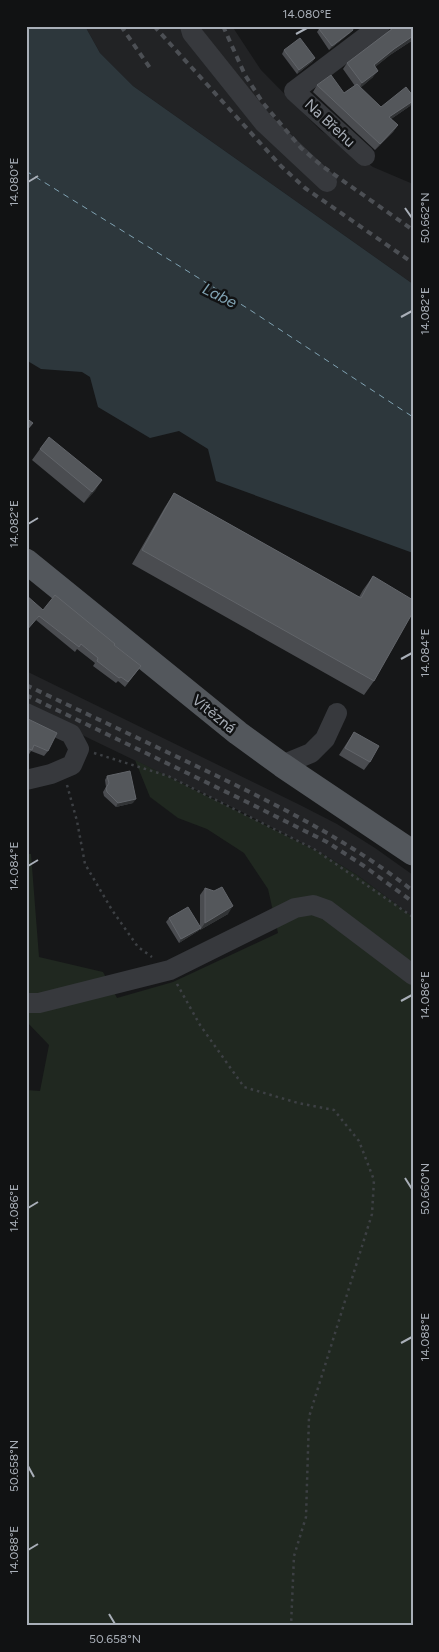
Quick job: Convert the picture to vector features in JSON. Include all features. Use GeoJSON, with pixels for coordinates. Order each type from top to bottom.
{"type":"FeatureCollection","features":[{"type":"Feature","properties":{"kind":"main road","name":"Vítězná"},"geometry":{"type":"LineString","coordinates":[[26,561],[238,733],[282,765],[413,853]]}},
{"type":"Feature","properties":{"kind":"street"},"geometry":{"type":"LineString","coordinates":[[190,26],[192,33],[264,123],[327,182]]}},
{"type":"Feature","properties":{"kind":"street","name":"Na Břehu"},"geometry":{"type":"LineString","coordinates":[[365,156],[294,90],[380,26]]}},
{"type":"Feature","properties":{"kind":"street"},"geometry":{"type":"LineString","coordinates":[[26,713],[71,734],[80,749],[72,765],[51,774],[26,780]]}},
{"type":"Feature","properties":{"kind":"street"},"geometry":{"type":"LineString","coordinates":[[282,765],[311,753],[325,739],[337,713]]}},
{"type":"Feature","properties":{"kind":"street"},"geometry":{"type":"LineString","coordinates":[[26,1003],[39,1003],[170,970],[295,908],[314,905],[328,910],[413,975]]}},
{"type":"Feature","properties":{"kind":"path"},"geometry":{"type":"LineString","coordinates":[[80,749],[168,776],[314,848],[413,917]]}},
{"type":"Feature","properties":{"kind":"path"},"geometry":{"type":"LineString","coordinates":[[63,769],[77,821],[85,864],[112,910],[138,947],[170,970],[200,1025],[244,1087],[298,1103],[334,1110],[359,1141],[374,1180],[372,1214],[309,1417],[306,1517],[294,1556],[291,1626]]}},
{"type":"Feature","properties":{"kind":"shaded area"},"geometry":{"type":"Polygon","coordinates":[[[85,26],[232,26],[261,70],[320,130],[373,167],[413,184],[413,284],[133,86],[100,53],[85,26]]]}},
{"type":"Feature","properties":{"kind":"shaded area"},"geometry":{"type":"Polygon","coordinates":[[[26,671],[300,805],[337,824],[375,848],[413,875],[413,917],[357,875],[321,853],[242,812],[26,708],[26,671]]]}},
{"type":"Feature","properties":{"kind":"shaded area"},"geometry":{"type":"Polygon","coordinates":[[[135,760],[321,853],[357,875],[413,917],[413,1626],[26,1626],[26,1090],[40,1091],[49,1045],[26,1021],[26,854],[31,854],[39,957],[103,972],[117,998],[173,982],[278,933],[268,889],[244,853],[207,829],[178,818],[150,797],[135,760]]]}},
{"type":"Feature","properties":{"kind":"water","name":"Labe"},"geometry":{"type":"Polygon","coordinates":[[[26,26],[85,26],[100,53],[133,86],[413,284],[413,553],[216,481],[208,449],[179,431],[150,438],[98,407],[90,377],[82,372],[41,369],[26,360],[26,26]]]}},
{"type":"Feature","properties":{"kind":"building"},"geometry":{"type":"Polygon","coordinates":[[[323,26],[351,26],[353,30],[332,46],[319,29],[323,26]]]}},
{"type":"Feature","properties":{"kind":"building"},"geometry":{"type":"Polygon","coordinates":[[[393,26],[413,26],[413,36],[374,65],[378,71],[362,83],[347,63],[392,29],[393,26]]]}},
{"type":"Feature","properties":{"kind":"building"},"geometry":{"type":"Polygon","coordinates":[[[300,38],[315,58],[299,70],[284,50],[300,38]]]}},
{"type":"Feature","properties":{"kind":"building"},"geometry":{"type":"Polygon","coordinates":[[[331,75],[344,93],[357,84],[381,107],[406,87],[413,96],[413,101],[389,117],[398,125],[380,144],[317,85],[331,75]]]}},
{"type":"Feature","properties":{"kind":"building"},"geometry":{"type":"Polygon","coordinates":[[[26,418],[33,423],[26,431],[26,418]]]}},
{"type":"Feature","properties":{"kind":"building"},"geometry":{"type":"Polygon","coordinates":[[[49,437],[102,480],[92,492],[40,449],[49,437]]]}},
{"type":"Feature","properties":{"kind":"building"},"geometry":{"type":"Polygon","coordinates":[[[174,493],[361,598],[373,576],[413,600],[413,612],[374,681],[142,550],[174,493]]]}},
{"type":"Feature","properties":{"kind":"building"},"geometry":{"type":"Polygon","coordinates":[[[26,595],[43,610],[55,595],[141,666],[128,682],[121,677],[119,678],[97,661],[98,658],[81,644],[79,647],[39,616],[26,631],[26,595]]]}},
{"type":"Feature","properties":{"kind":"building"},"geometry":{"type":"Polygon","coordinates":[[[26,718],[57,733],[48,751],[34,745],[32,750],[26,748],[26,718]]]}},
{"type":"Feature","properties":{"kind":"building"},"geometry":{"type":"Polygon","coordinates":[[[354,732],[379,746],[370,762],[345,748],[354,732]]]}},
{"type":"Feature","properties":{"kind":"building"},"geometry":{"type":"Polygon","coordinates":[[[130,771],[136,799],[118,803],[107,792],[106,788],[109,783],[107,776],[130,771]]]}},
{"type":"Feature","properties":{"kind":"building"},"geometry":{"type":"Polygon","coordinates":[[[222,887],[233,906],[205,923],[205,888],[214,891],[222,887]]]}},
{"type":"Feature","properties":{"kind":"building"},"geometry":{"type":"Polygon","coordinates":[[[188,907],[201,928],[181,939],[169,918],[188,907]]]}},
{"type":"Feature","properties":{"kind":"ferry route"},"geometry":{"type":"LineString","coordinates":[[26,171],[247,308],[413,417]]}},
{"type":"Feature","properties":{"kind":"railway"},"geometry":{"type":"LineString","coordinates":[[121,26],[150,68]]}},
{"type":"Feature","properties":{"kind":"railway"},"geometry":{"type":"LineString","coordinates":[[154,26],[281,166],[305,188],[413,263]]}},
{"type":"Feature","properties":{"kind":"railway"},"geometry":{"type":"LineString","coordinates":[[223,26],[245,75],[263,103],[301,148],[322,166],[413,230]]}},
{"type":"Feature","properties":{"kind":"railway"},"geometry":{"type":"LineString","coordinates":[[26,685],[295,815],[344,843],[413,891]]}},
{"type":"Feature","properties":{"kind":"railway"},"geometry":{"type":"LineString","coordinates":[[26,695],[327,842],[413,902]]}}]}
